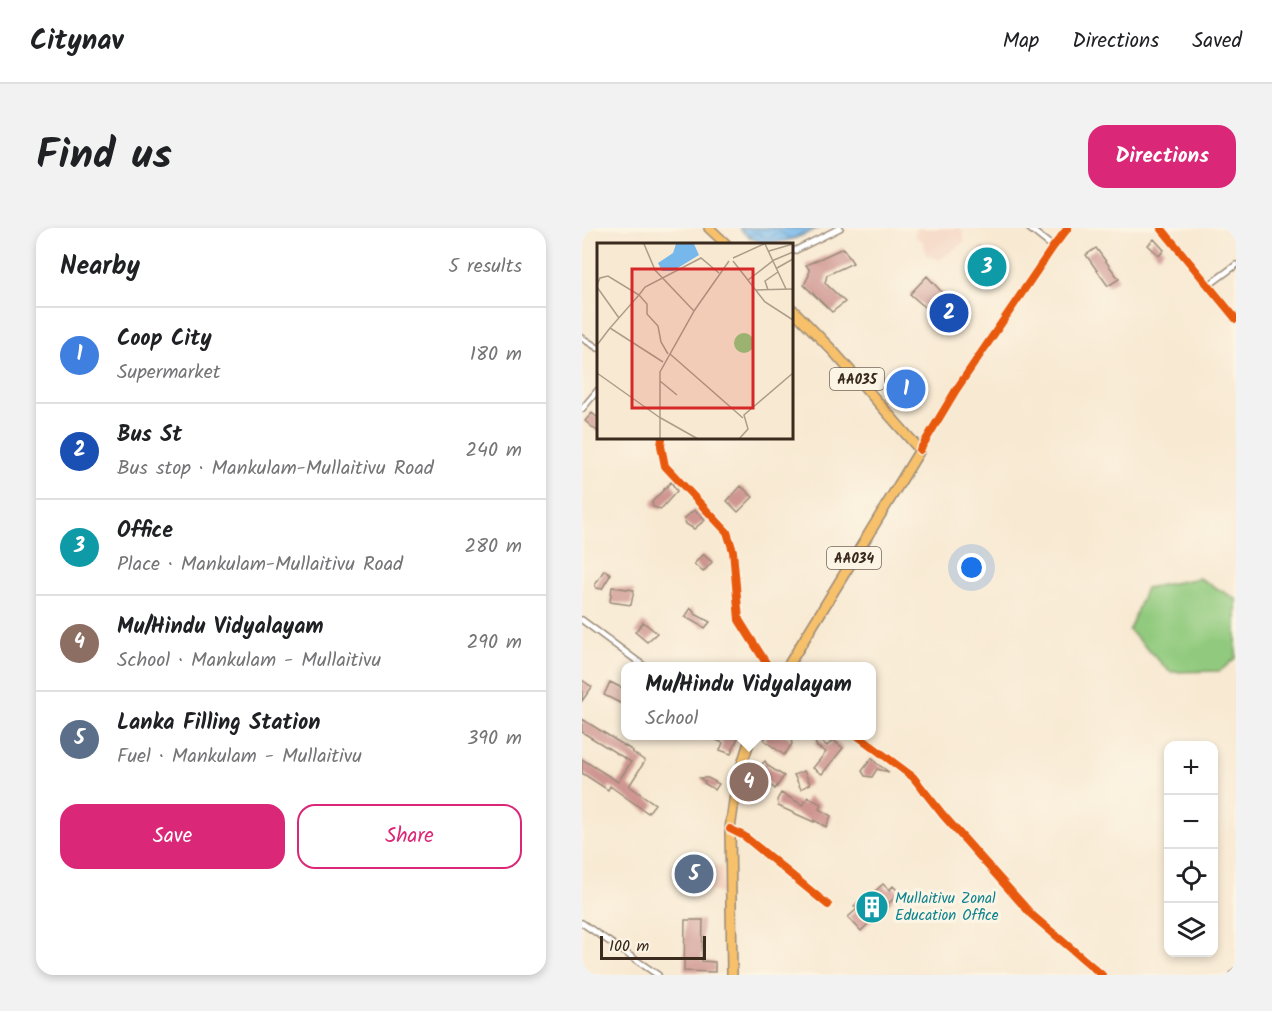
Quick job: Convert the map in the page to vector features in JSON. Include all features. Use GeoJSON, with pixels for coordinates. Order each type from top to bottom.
{"type":"FeatureCollection","features":[{"type":"Feature","properties":{"kind":"highway"},"geometry":{"type":"LineString","coordinates":[[709,228],[725,243]]}},
{"type":"Feature","properties":{"kind":"highway","name":"AA035"},"geometry":{"type":"LineString","coordinates":[[794,311],[920,450]]}},
{"type":"Feature","properties":{"kind":"highway","name":"AA034"},"geometry":{"type":"LineString","coordinates":[[790,662],[920,450]]}},
{"type":"Feature","properties":{"kind":"highway"},"geometry":{"type":"LineString","coordinates":[[732,975],[730,829],[737,780],[749,740]]}},
{"type":"Feature","properties":{"kind":"street"},"geometry":{"type":"LineString","coordinates":[[794,251],[840,228]]}},
{"type":"Feature","properties":{"kind":"street"},"geometry":{"type":"LineString","coordinates":[[1029,228],[1053,247]]}},
{"type":"Feature","properties":{"kind":"street"},"geometry":{"type":"LineString","coordinates":[[920,450],[957,390],[1068,228]]}},
{"type":"Feature","properties":{"kind":"street"},"geometry":{"type":"LineString","coordinates":[[1161,228],[1236,319]]}},
{"type":"Feature","properties":{"kind":"street"},"geometry":{"type":"LineString","coordinates":[[1209,285],[1236,265]]}},
{"type":"Feature","properties":{"kind":"street"},"geometry":{"type":"LineString","coordinates":[[582,338],[597,347]]}},
{"type":"Feature","properties":{"kind":"street"},"geometry":{"type":"LineString","coordinates":[[582,409],[597,391]]}},
{"type":"Feature","properties":{"kind":"street"},"geometry":{"type":"LineString","coordinates":[[662,440],[665,466],[727,532],[733,551],[739,620],[765,662]]}},
{"type":"Feature","properties":{"kind":"street"},"geometry":{"type":"LineString","coordinates":[[582,620],[639,662]]}},
{"type":"Feature","properties":{"kind":"street"},"geometry":{"type":"LineString","coordinates":[[865,740],[913,777],[1032,915],[1102,975]]}},
{"type":"Feature","properties":{"kind":"street"},"geometry":{"type":"LineString","coordinates":[[730,829],[753,843],[828,905]]}},
{"type":"Feature","properties":{"kind":"street"},"geometry":{"type":"LineString","coordinates":[[582,923],[658,975]]}},
{"type":"Feature","properties":{"kind":"shaded area"},"geometry":{"type":"Polygon","coordinates":[[[917,228],[961,228],[965,241],[940,260],[926,255],[923,242],[914,236],[917,228]]]}},
{"type":"Feature","properties":{"kind":"shaded area"},"geometry":{"type":"Polygon","coordinates":[[[692,857],[722,867],[723,895],[683,881],[692,857]]]}},
{"type":"Feature","properties":{"kind":"green space"},"geometry":{"type":"Polygon","coordinates":[[[1199,578],[1236,599],[1236,658],[1220,671],[1170,672],[1129,630],[1146,588],[1199,578]]]}},
{"type":"Feature","properties":{"kind":"water"},"geometry":{"type":"Polygon","coordinates":[[[740,228],[818,228],[788,240],[766,242],[748,236],[740,228]]]}},
{"type":"Feature","properties":{"kind":"building"},"geometry":{"type":"Polygon","coordinates":[[[1154,239],[1164,250],[1159,256],[1148,245],[1154,239]]]}},
{"type":"Feature","properties":{"kind":"building"},"geometry":{"type":"Polygon","coordinates":[[[843,248],[853,263],[827,275],[825,283],[845,302],[832,312],[804,285],[809,275],[806,265],[843,248]]]}},
{"type":"Feature","properties":{"kind":"building"},"geometry":{"type":"Polygon","coordinates":[[[982,248],[1004,270],[990,283],[969,263],[982,248]]]}},
{"type":"Feature","properties":{"kind":"building"},"geometry":{"type":"Polygon","coordinates":[[[1096,248],[1119,279],[1108,286],[1086,255],[1096,248]]]}},
{"type":"Feature","properties":{"kind":"building"},"geometry":{"type":"Polygon","coordinates":[[[927,276],[949,300],[935,316],[910,294],[927,276]]]}},
{"type":"Feature","properties":{"kind":"building"},"geometry":{"type":"Polygon","coordinates":[[[592,413],[597,417],[597,431],[585,421],[592,413]]]}},
{"type":"Feature","properties":{"kind":"building"},"geometry":{"type":"Polygon","coordinates":[[[671,482],[677,491],[661,509],[653,507],[652,502],[671,482]]]}},
{"type":"Feature","properties":{"kind":"building"},"geometry":{"type":"Polygon","coordinates":[[[741,486],[753,497],[738,512],[727,501],[741,486]]]}},
{"type":"Feature","properties":{"kind":"building"},"geometry":{"type":"Polygon","coordinates":[[[694,510],[705,520],[694,529],[686,524],[684,519],[694,510]]]}},
{"type":"Feature","properties":{"kind":"building"},"geometry":{"type":"Polygon","coordinates":[[[703,554],[712,562],[703,572],[694,564],[703,554]]]}},
{"type":"Feature","properties":{"kind":"building"},"geometry":{"type":"Polygon","coordinates":[[[604,570],[611,574],[602,589],[596,588],[595,585],[604,570]]]}},
{"type":"Feature","properties":{"kind":"building"},"geometry":{"type":"Polygon","coordinates":[[[612,587],[634,590],[631,605],[610,602],[612,587]]]}},
{"type":"Feature","properties":{"kind":"building"},"geometry":{"type":"Polygon","coordinates":[[[691,608],[695,614],[710,622],[705,628],[685,617],[691,608]]]}},
{"type":"Feature","properties":{"kind":"building"},"geometry":{"type":"Polygon","coordinates":[[[643,622],[657,633],[647,642],[635,632],[643,622]]]}},
{"type":"Feature","properties":{"kind":"building"},"geometry":{"type":"Polygon","coordinates":[[[582,680],[592,687],[582,701],[582,680]]]}},
{"type":"Feature","properties":{"kind":"building"},"geometry":{"type":"Polygon","coordinates":[[[610,682],[621,688],[621,704],[604,695],[610,682]]]}},
{"type":"Feature","properties":{"kind":"building"},"geometry":{"type":"Polygon","coordinates":[[[582,719],[645,761],[629,786],[655,804],[648,813],[610,786],[608,790],[582,773],[582,759],[618,782],[631,762],[582,732],[582,719]]]}},
{"type":"Feature","properties":{"kind":"building"},"geometry":{"type":"Polygon","coordinates":[[[716,740],[737,740],[731,754],[720,750],[723,743],[716,740]]]}},
{"type":"Feature","properties":{"kind":"building"},"geometry":{"type":"Polygon","coordinates":[[[764,740],[791,740],[792,744],[784,755],[764,740]]]}},
{"type":"Feature","properties":{"kind":"building"},"geometry":{"type":"Polygon","coordinates":[[[820,740],[827,746],[833,740],[843,748],[822,774],[813,768],[826,752],[817,747],[815,742],[820,740]]]}},
{"type":"Feature","properties":{"kind":"building"},"geometry":{"type":"Polygon","coordinates":[[[872,758],[889,772],[877,769],[872,777],[865,776],[862,771],[872,758]]]}},
{"type":"Feature","properties":{"kind":"building"},"geometry":{"type":"Polygon","coordinates":[[[765,761],[768,766],[784,776],[775,789],[755,771],[765,761]]]}},
{"type":"Feature","properties":{"kind":"building"},"geometry":{"type":"Polygon","coordinates":[[[804,771],[810,784],[801,789],[794,775],[804,771]]]}},
{"type":"Feature","properties":{"kind":"building"},"geometry":{"type":"Polygon","coordinates":[[[700,778],[708,778],[719,784],[715,790],[700,778]]]}},
{"type":"Feature","properties":{"kind":"building"},"geometry":{"type":"Polygon","coordinates":[[[781,793],[803,805],[808,797],[821,804],[819,809],[831,816],[826,827],[778,806],[777,800],[781,793]]]}},
{"type":"Feature","properties":{"kind":"building"},"geometry":{"type":"Polygon","coordinates":[[[693,864],[698,866],[694,879],[688,876],[693,864]]]}},
{"type":"Feature","properties":{"kind":"building","name":"Mullaitivu Zonal Education Office"},"geometry":{"type":"Polygon","coordinates":[[[883,884],[889,890],[893,886],[900,893],[861,931],[848,917],[857,909],[854,906],[861,899],[864,901],[883,884]]]}},
{"type":"Feature","properties":{"kind":"building"},"geometry":{"type":"Polygon","coordinates":[[[685,920],[703,920],[702,961],[715,962],[715,972],[684,971],[685,920]]]}},
{"type":"Feature","properties":{"kind":"cycle path"},"geometry":{"type":"LineString","coordinates":[[920,450],[956,390],[1068,228]]}},
{"type":"Feature","properties":{"kind":"cycle path"},"geometry":{"type":"LineString","coordinates":[[1161,228],[1236,319]]}},
{"type":"Feature","properties":{"kind":"cycle path"},"geometry":{"type":"LineString","coordinates":[[662,440],[665,466],[727,532],[733,551],[739,620],[765,662]]}},
{"type":"Feature","properties":{"kind":"cycle path"},"geometry":{"type":"LineString","coordinates":[[863,740],[913,777],[943,815],[1032,915],[1102,975]]}},
{"type":"Feature","properties":{"kind":"cycle path"},"geometry":{"type":"LineString","coordinates":[[730,829],[744,836],[828,905]]}},
{"type":"Feature","properties":{"kind":"place","name":"Office"},"geometry":{"type":"Point","coordinates":[987,267]}},
{"type":"Feature","properties":{"kind":"place","name":"Bus St"},"geometry":{"type":"Point","coordinates":[949,313]}},
{"type":"Feature","properties":{"kind":"place","name":"Coop City"},"geometry":{"type":"Point","coordinates":[906,389]}},
{"type":"Feature","properties":{"kind":"place","name":"Mu/Hindu Vidyalayam"},"geometry":{"type":"Point","coordinates":[749,782]}},
{"type":"Feature","properties":{"kind":"place","name":"Lanka Filling Station"},"geometry":{"type":"Point","coordinates":[694,874]}},
{"type":"Feature","properties":{"kind":"place","name":"Mullaitivu Zonal Education Office"},"geometry":{"type":"Point","coordinates":[872,907]}}]}
